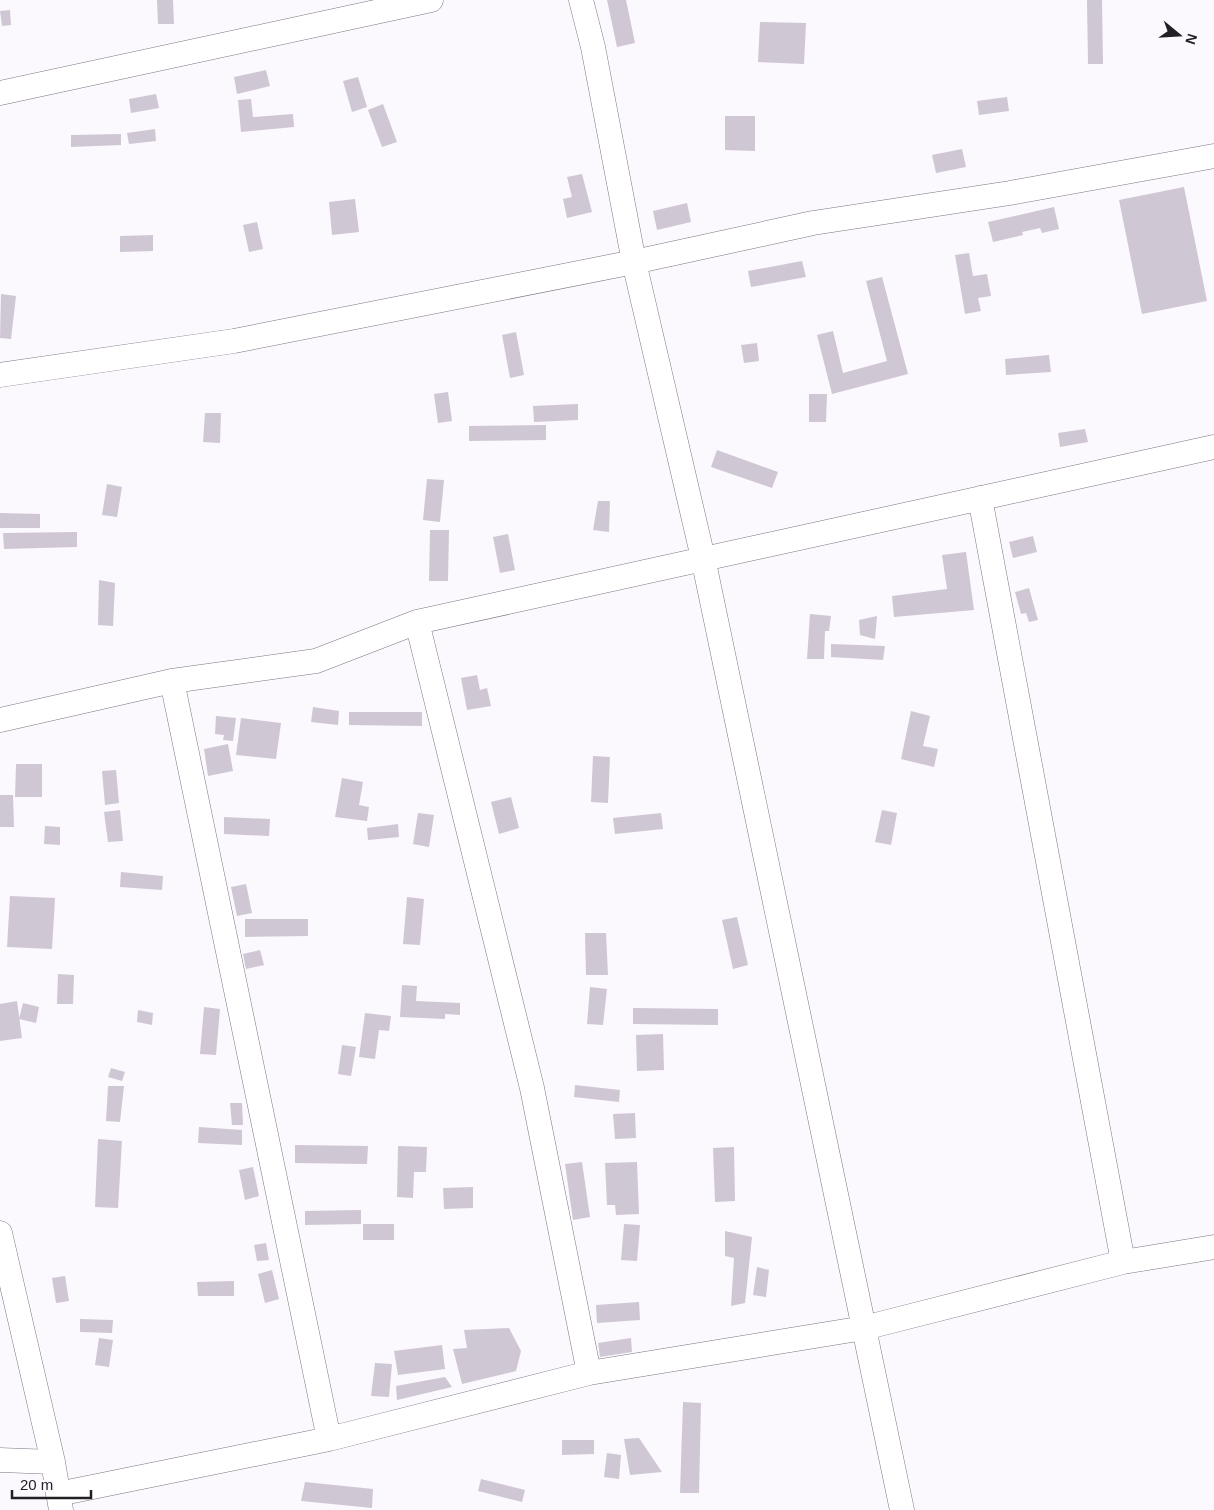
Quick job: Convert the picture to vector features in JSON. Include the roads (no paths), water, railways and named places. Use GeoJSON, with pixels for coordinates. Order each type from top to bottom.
{"type":"FeatureCollection","features":[{"type":"Feature","properties":{"kind":"street"},"geometry":{"type":"LineString","coordinates":[[0,94],[431,0]]}},
{"type":"Feature","properties":{"kind":"street"},"geometry":{"type":"LineString","coordinates":[[581,0],[595,57],[634,262],[703,558],[902,1510]]}},
{"type":"Feature","properties":{"kind":"street"},"geometry":{"type":"LineString","coordinates":[[0,375],[234,341],[634,262],[813,223],[1010,193],[1214,156]]}},
{"type":"Feature","properties":{"kind":"street"},"geometry":{"type":"LineString","coordinates":[[0,720],[172,681],[316,661],[417,622],[1214,447]]}},
{"type":"Feature","properties":{"kind":"street"},"geometry":{"type":"LineString","coordinates":[[980,498],[1123,1262]]}},
{"type":"Feature","properties":{"kind":"street"},"geometry":{"type":"LineString","coordinates":[[417,622],[532,1088],[589,1373]]}},
{"type":"Feature","properties":{"kind":"street"},"geometry":{"type":"LineString","coordinates":[[172,681],[329,1439]]}},
{"type":"Feature","properties":{"kind":"street"},"geometry":{"type":"LineString","coordinates":[[0,1233],[53,1462],[60,1502],[329,1439],[589,1373],[864,1328],[1123,1262],[1214,1247]]}},
{"type":"Feature","properties":{"kind":"street"},"geometry":{"type":"LineString","coordinates":[[0,1460],[53,1462]]}}]}
